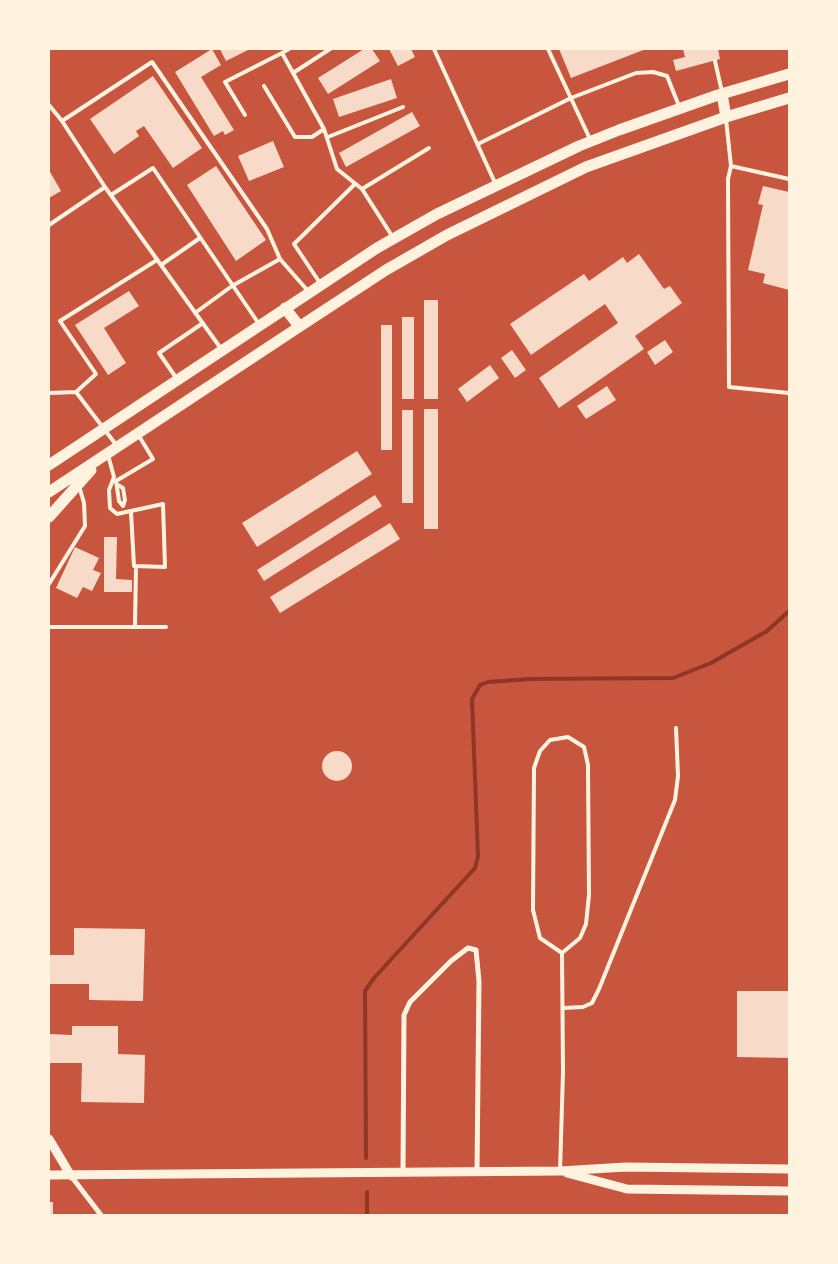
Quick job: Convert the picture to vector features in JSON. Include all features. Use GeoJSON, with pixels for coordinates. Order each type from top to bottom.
{"type":"FeatureCollection","features":[{"type":"Feature","properties":{"kind":"main road"},"geometry":{"type":"LineString","coordinates":[[51,463],[321,284],[394,238],[451,207],[591,141],[680,108],[789,74]]}},
{"type":"Feature","properties":{"kind":"main road"},"geometry":{"type":"LineString","coordinates":[[722,94],[726,117]]}},
{"type":"Feature","properties":{"kind":"main road"},"geometry":{"type":"LineString","coordinates":[[49,492],[386,270],[461,227],[560,179],[630,150],[726,117],[789,98]]}},
{"type":"Feature","properties":{"kind":"main road"},"geometry":{"type":"LineString","coordinates":[[619,130],[630,150]]}},
{"type":"Feature","properties":{"kind":"main road"},"geometry":{"type":"LineString","coordinates":[[451,207],[461,227]]}},
{"type":"Feature","properties":{"kind":"main road"},"geometry":{"type":"LineString","coordinates":[[285,308],[299,326]]}},
{"type":"Feature","properties":{"kind":"main road"},"geometry":{"type":"LineString","coordinates":[[49,517],[103,458]]}},
{"type":"Feature","properties":{"kind":"street"},"geometry":{"type":"LineString","coordinates":[[403,1172],[404,1016],[410,1002],[451,961],[468,948],[476,950],[479,981],[477,1172]]}},
{"type":"Feature","properties":{"kind":"street"},"geometry":{"type":"LineString","coordinates":[[49,1139],[71,1176],[101,1215]]}},
{"type":"Feature","properties":{"kind":"street"},"geometry":{"type":"LineString","coordinates":[[49,1175],[560,1171],[626,1167],[789,1169]]}},
{"type":"Feature","properties":{"kind":"street"},"geometry":{"type":"LineString","coordinates":[[560,1171],[628,1189],[789,1190]]}},
{"type":"Feature","properties":{"kind":"lane"},"geometry":{"type":"LineString","coordinates":[[245,115],[225,82],[289,49]]}},
{"type":"Feature","properties":{"kind":"lane"},"geometry":{"type":"LineString","coordinates":[[293,73],[330,49]]}},
{"type":"Feature","properties":{"kind":"lane"},"geometry":{"type":"LineString","coordinates":[[434,49],[496,185]]}},
{"type":"Feature","properties":{"kind":"lane"},"geometry":{"type":"LineString","coordinates":[[548,49],[591,141]]}},
{"type":"Feature","properties":{"kind":"lane"},"geometry":{"type":"LineString","coordinates":[[282,53],[328,137],[337,169],[362,189],[394,238]]}},
{"type":"Feature","properties":{"kind":"lane"},"geometry":{"type":"LineString","coordinates":[[715,61],[722,94]]}},
{"type":"Feature","properties":{"kind":"lane"},"geometry":{"type":"LineString","coordinates":[[62,121],[152,62],[267,230],[280,259],[309,292]]}},
{"type":"Feature","properties":{"kind":"lane"},"geometry":{"type":"LineString","coordinates":[[478,144],[571,98],[636,73],[653,72],[667,76],[680,108]]}},
{"type":"Feature","properties":{"kind":"lane"},"geometry":{"type":"LineString","coordinates":[[264,86],[294,137],[312,137],[324,129]]}},
{"type":"Feature","properties":{"kind":"lane"},"geometry":{"type":"LineString","coordinates":[[49,105],[62,121],[105,187],[222,350]]}},
{"type":"Feature","properties":{"kind":"lane"},"geometry":{"type":"LineString","coordinates":[[328,137],[403,107]]}},
{"type":"Feature","properties":{"kind":"lane"},"geometry":{"type":"LineString","coordinates":[[726,117],[731,166],[728,179],[729,386],[789,393]]}},
{"type":"Feature","properties":{"kind":"lane"},"geometry":{"type":"LineString","coordinates":[[362,189],[429,148]]}},
{"type":"Feature","properties":{"kind":"lane"},"geometry":{"type":"LineString","coordinates":[[731,166],[789,179]]}},
{"type":"Feature","properties":{"kind":"lane"},"geometry":{"type":"LineString","coordinates":[[111,195],[153,168],[259,325]]}},
{"type":"Feature","properties":{"kind":"lane"},"geometry":{"type":"LineString","coordinates":[[321,284],[294,244],[355,184]]}},
{"type":"Feature","properties":{"kind":"lane"},"geometry":{"type":"LineString","coordinates":[[49,225],[105,187]]}},
{"type":"Feature","properties":{"kind":"lane"},"geometry":{"type":"LineString","coordinates":[[161,265],[200,238]]}},
{"type":"Feature","properties":{"kind":"lane"},"geometry":{"type":"LineString","coordinates":[[195,312],[232,286],[280,259]]}},
{"type":"Feature","properties":{"kind":"lane"},"geometry":{"type":"LineString","coordinates":[[49,393],[76,392],[96,374],[60,321],[158,260]]}},
{"type":"Feature","properties":{"kind":"lane"},"geometry":{"type":"LineString","coordinates":[[177,379],[159,353],[203,323]]}},
{"type":"Feature","properties":{"kind":"lane"},"geometry":{"type":"LineString","coordinates":[[76,392],[118,448]]}},
{"type":"Feature","properties":{"kind":"lane"},"geometry":{"type":"LineString","coordinates":[[136,566],[165,567],[163,504],[117,514],[110,508],[109,490],[116,481],[153,459],[138,434]]}},
{"type":"Feature","properties":{"kind":"lane"},"geometry":{"type":"LineString","coordinates":[[103,458],[116,481],[116,490],[124,513]]}},
{"type":"Feature","properties":{"kind":"lane"},"geometry":{"type":"LineString","coordinates":[[49,584],[85,526],[84,504],[78,484]]}},
{"type":"Feature","properties":{"kind":"lane"},"geometry":{"type":"LineString","coordinates":[[131,512],[134,566],[136,566],[135,627]]}},
{"type":"Feature","properties":{"kind":"lane"},"geometry":{"type":"LineString","coordinates":[[49,627],[166,627]]}},
{"type":"Feature","properties":{"kind":"lane"},"geometry":{"type":"LineString","coordinates":[[563,1008],[583,1007],[592,1003],[599,990],[675,800],[678,776],[676,728]]}},
{"type":"Feature","properties":{"kind":"lane"},"geometry":{"type":"LineString","coordinates":[[568,737],[584,747],[588,765],[589,895],[586,924],[580,938],[562,953],[540,938],[533,910],[534,768],[540,751],[550,740],[568,737]]}},
{"type":"Feature","properties":{"kind":"lane"},"geometry":{"type":"LineString","coordinates":[[560,1171],[563,1008],[562,953]]}},
{"type":"Feature","properties":{"kind":"building"},"geometry":{"type":"Polygon","coordinates":[[[212,49],[221,65],[201,77],[234,130],[225,135],[223,131],[214,136],[175,72],[212,49]]]}},
{"type":"Feature","properties":{"kind":"building"},"geometry":{"type":"Polygon","coordinates":[[[220,49],[250,49],[226,61],[220,49]]]}},
{"type":"Feature","properties":{"kind":"building"},"geometry":{"type":"Polygon","coordinates":[[[364,49],[372,49],[380,61],[328,94],[318,78],[364,49]]]}},
{"type":"Feature","properties":{"kind":"building"},"geometry":{"type":"Polygon","coordinates":[[[389,49],[411,49],[415,57],[398,66],[389,49]]]}},
{"type":"Feature","properties":{"kind":"building"},"geometry":{"type":"Polygon","coordinates":[[[559,49],[646,49],[571,78],[559,49]]]}},
{"type":"Feature","properties":{"kind":"building"},"geometry":{"type":"Polygon","coordinates":[[[683,49],[718,49],[720,59],[676,71],[673,60],[685,57],[683,49]]]}},
{"type":"Feature","properties":{"kind":"building"},"geometry":{"type":"Polygon","coordinates":[[[153,76],[202,148],[173,168],[144,126],[136,131],[139,136],[114,154],[90,119],[153,76]]]}},
{"type":"Feature","properties":{"kind":"building"},"geometry":{"type":"Polygon","coordinates":[[[391,79],[397,98],[339,117],[333,99],[391,79]]]}},
{"type":"Feature","properties":{"kind":"building"},"geometry":{"type":"Polygon","coordinates":[[[412,112],[420,126],[346,167],[339,153],[412,112]]]}},
{"type":"Feature","properties":{"kind":"building"},"geometry":{"type":"Polygon","coordinates":[[[273,141],[284,167],[249,181],[238,156],[273,141]]]}},
{"type":"Feature","properties":{"kind":"building"},"geometry":{"type":"Polygon","coordinates":[[[216,166],[266,240],[236,261],[187,185],[216,166]]]}},
{"type":"Feature","properties":{"kind":"building"},"geometry":{"type":"Polygon","coordinates":[[[49,170],[61,191],[49,198],[49,170]]]}},
{"type":"Feature","properties":{"kind":"building"},"geometry":{"type":"Polygon","coordinates":[[[763,186],[789,192],[789,290],[763,283],[765,274],[748,270],[763,205],[758,204],[763,186]]]}},
{"type":"Feature","properties":{"kind":"building"},"geometry":{"type":"Polygon","coordinates":[[[639,254],[664,289],[670,286],[682,303],[635,336],[644,349],[559,408],[539,378],[618,323],[605,304],[531,355],[510,324],[584,274],[589,281],[623,257],[627,263],[639,254]]]}},
{"type":"Feature","properties":{"kind":"building"},"geometry":{"type":"Polygon","coordinates":[[[129,291],[139,306],[104,328],[126,363],[108,375],[75,325],[129,291]]]}},
{"type":"Feature","properties":{"kind":"building"},"geometry":{"type":"Polygon","coordinates":[[[424,300],[438,300],[438,399],[424,399],[424,300]]]}},
{"type":"Feature","properties":{"kind":"building"},"geometry":{"type":"Polygon","coordinates":[[[402,317],[414,317],[414,399],[402,399],[402,317]]]}},
{"type":"Feature","properties":{"kind":"building"},"geometry":{"type":"Polygon","coordinates":[[[381,325],[392,325],[392,450],[381,450],[381,325]]]}},
{"type":"Feature","properties":{"kind":"building"},"geometry":{"type":"Polygon","coordinates":[[[665,340],[673,352],[655,365],[647,352],[665,340]]]}},
{"type":"Feature","properties":{"kind":"building"},"geometry":{"type":"Polygon","coordinates":[[[512,350],[526,370],[515,378],[501,358],[512,350]]]}},
{"type":"Feature","properties":{"kind":"building"},"geometry":{"type":"Polygon","coordinates":[[[490,365],[499,378],[467,402],[458,389],[490,365]]]}},
{"type":"Feature","properties":{"kind":"building"},"geometry":{"type":"Polygon","coordinates":[[[607,386],[616,400],[586,419],[577,406],[607,386]]]}},
{"type":"Feature","properties":{"kind":"building"},"geometry":{"type":"Polygon","coordinates":[[[424,409],[438,409],[438,529],[424,529],[424,409]]]}},
{"type":"Feature","properties":{"kind":"building"},"geometry":{"type":"Polygon","coordinates":[[[402,410],[413,410],[413,503],[402,503],[402,410]]]}},
{"type":"Feature","properties":{"kind":"building"},"geometry":{"type":"Polygon","coordinates":[[[357,451],[372,474],[257,547],[242,523],[357,451]]]}},
{"type":"Feature","properties":{"kind":"building"},"geometry":{"type":"Polygon","coordinates":[[[375,495],[382,506],[264,581],[257,570],[375,495]]]}},
{"type":"Feature","properties":{"kind":"building"},"geometry":{"type":"Polygon","coordinates":[[[390,523],[400,539],[280,613],[270,597],[390,523]]]}},
{"type":"Feature","properties":{"kind":"building"},"geometry":{"type":"Polygon","coordinates":[[[104,537],[117,537],[116,579],[132,580],[132,592],[104,592],[104,537]]]}},
{"type":"Feature","properties":{"kind":"building"},"geometry":{"type":"Polygon","coordinates":[[[75,547],[99,558],[93,570],[101,573],[92,591],[83,587],[77,598],[56,588],[75,547]]]}},
{"type":"Feature","properties":{"kind":"building"},"geometry":{"type":"Polygon","coordinates":[[[337,751],[348,755],[352,766],[348,777],[337,781],[326,777],[322,766],[326,755],[337,751]]]}},
{"type":"Feature","properties":{"kind":"building"},"geometry":{"type":"Polygon","coordinates":[[[74,928],[145,929],[143,1001],[89,1000],[89,984],[49,984],[49,955],[74,955],[74,928]]]}},
{"type":"Feature","properties":{"kind":"building"},"geometry":{"type":"Polygon","coordinates":[[[737,991],[789,991],[789,1058],[737,1057],[737,991]]]}},
{"type":"Feature","properties":{"kind":"building"},"geometry":{"type":"Polygon","coordinates":[[[72,1026],[118,1026],[118,1054],[145,1055],[144,1103],[81,1102],[82,1063],[49,1063],[49,1034],[72,1035],[72,1026]]]}},
{"type":"Feature","properties":{"kind":"building"},"geometry":{"type":"Polygon","coordinates":[[[49,1202],[53,1202],[53,1215],[49,1215],[49,1202]]]}},
{"type":"Feature","properties":{"kind":"waterway"},"geometry":{"type":"LineString","coordinates":[[366,1158],[365,991],[374,978],[475,868],[478,856],[472,699],[480,685],[488,682],[530,679],[673,678],[711,663],[767,631],[789,611]]}},
{"type":"Feature","properties":{"kind":"waterway"},"geometry":{"type":"LineString","coordinates":[[367,1192],[367,1215]]}}]}
